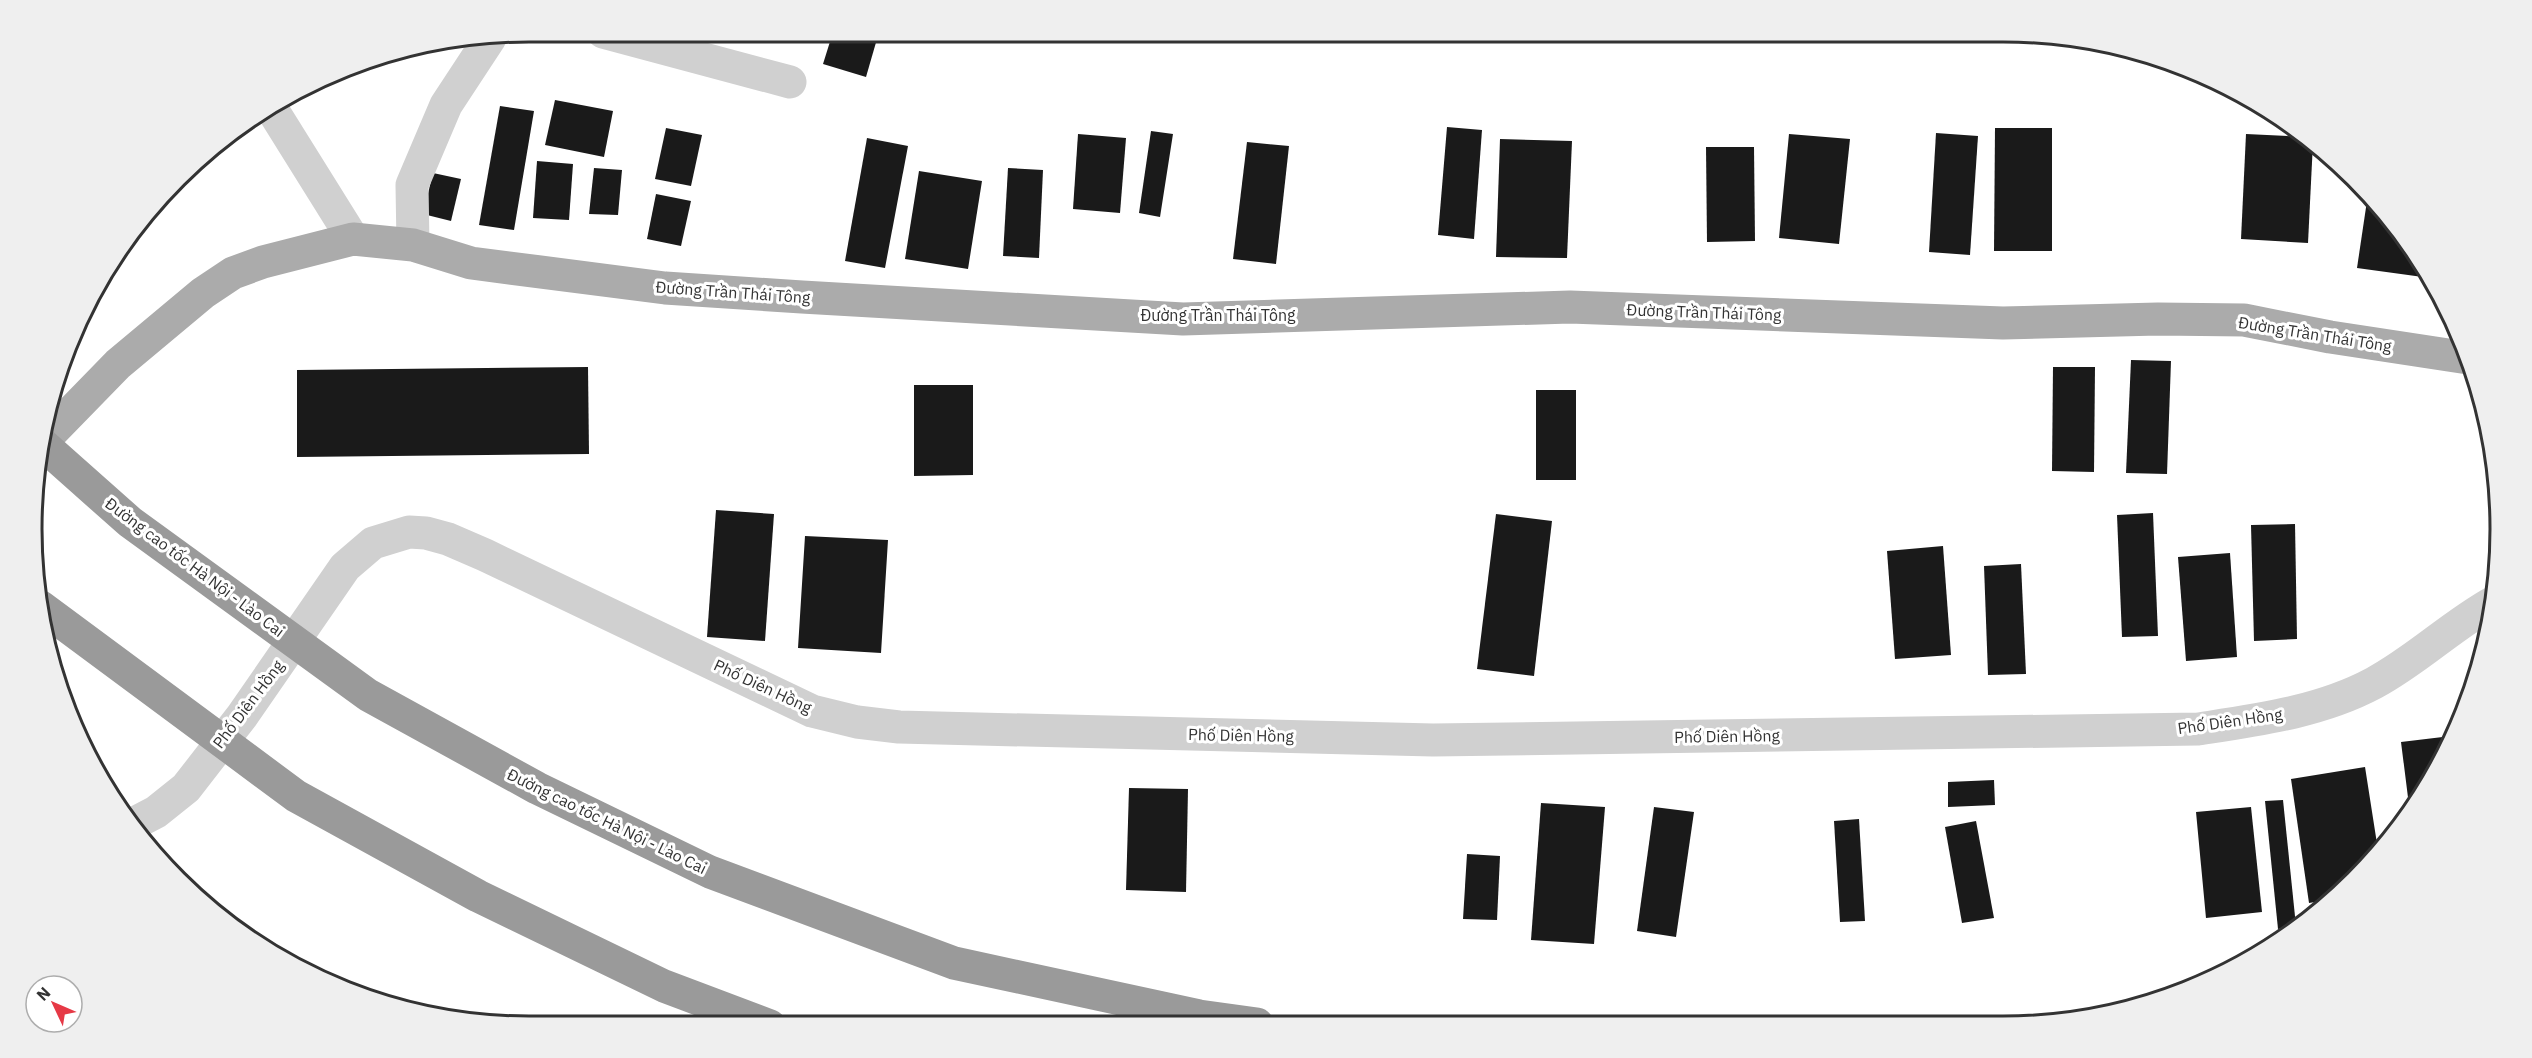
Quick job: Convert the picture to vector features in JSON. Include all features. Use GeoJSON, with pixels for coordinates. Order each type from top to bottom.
{"type":"FeatureCollection","features":[{"type":"Feature","properties":{"kind":"highway","name":"Đường cao tốc Hà Nội - Lào Cai"},"geometry":{"type":"LineString","coordinates":[[48,450],[130,522],[368,695],[537,788],[710,872],[954,963],[1199,1016]]}},
{"type":"Feature","properties":{"kind":"highway"},"geometry":{"type":"LineString","coordinates":[[49,614],[296,796],[478,896],[664,986],[744,1016]]}},
{"type":"Feature","properties":{"kind":"main road","name":"Đường Trần Thái Tông"},"geometry":{"type":"LineString","coordinates":[[51,432],[118,364],[203,293],[233,273],[263,262],[352,239],[413,246],[471,263],[665,288],[1183,319],[1570,307],[2003,323],[2158,319],[2244,320],[2330,337],[2458,356]]}},
{"type":"Feature","properties":{"kind":"street"},"geometry":{"type":"LineString","coordinates":[[640,42],[790,82]]}},
{"type":"Feature","properties":{"kind":"street"},"geometry":{"type":"LineString","coordinates":[[413,246],[412,185],[446,105],[486,44]]}},
{"type":"Feature","properties":{"kind":"street"},"geometry":{"type":"LineString","coordinates":[[275,114],[352,239]]}},
{"type":"Feature","properties":{"kind":"street","name":"Phố Diên Hồng"},"geometry":{"type":"LineString","coordinates":[[140,821],[156,812],[186,788],[242,716],[345,567],[373,543],[409,532],[426,533],[448,539],[485,555],[812,711],[857,722],[899,727],[1433,740],[2198,729],[2271,718],[2319,705],[2373,684],[2425,651],[2473,613],[2484,607]]}},
{"type":"Feature","properties":{"kind":"building"},"geometry":{"type":"Polygon","coordinates":[[[830,42],[876,42],[866,77],[823,64],[830,42]]]}},
{"type":"Feature","properties":{"kind":"building"},"geometry":{"type":"Polygon","coordinates":[[[555,100],[613,111],[604,157],[545,145],[555,100]]]}},
{"type":"Feature","properties":{"kind":"building"},"geometry":{"type":"Polygon","coordinates":[[[500,106],[534,111],[514,230],[479,225],[500,106]]]}},
{"type":"Feature","properties":{"kind":"building"},"geometry":{"type":"Polygon","coordinates":[[[1447,127],[1482,130],[1474,239],[1438,235],[1447,127]]]}},
{"type":"Feature","properties":{"kind":"building"},"geometry":{"type":"Polygon","coordinates":[[[666,128],[702,135],[691,186],[655,179],[666,128]]]}},
{"type":"Feature","properties":{"kind":"building"},"geometry":{"type":"Polygon","coordinates":[[[1995,128],[2052,128],[2052,251],[1994,251],[1995,128]]]}},
{"type":"Feature","properties":{"kind":"building"},"geometry":{"type":"Polygon","coordinates":[[[1151,131],[1173,134],[1160,217],[1139,213],[1151,131]]]}},
{"type":"Feature","properties":{"kind":"building"},"geometry":{"type":"Polygon","coordinates":[[[1936,133],[1978,136],[1970,255],[1929,252],[1936,133]]]}},
{"type":"Feature","properties":{"kind":"building"},"geometry":{"type":"Polygon","coordinates":[[[1078,134],[1126,138],[1120,213],[1073,209],[1078,134]]]}},
{"type":"Feature","properties":{"kind":"building"},"geometry":{"type":"Polygon","coordinates":[[[1789,134],[1850,139],[1839,244],[1779,238],[1789,134]]]}},
{"type":"Feature","properties":{"kind":"building"},"geometry":{"type":"Polygon","coordinates":[[[2246,134],[2290,136],[2312,154],[2308,243],[2241,239],[2246,134]]]}},
{"type":"Feature","properties":{"kind":"building"},"geometry":{"type":"Polygon","coordinates":[[[867,138],[908,146],[885,268],[845,261],[867,138]]]}},
{"type":"Feature","properties":{"kind":"building"},"geometry":{"type":"Polygon","coordinates":[[[1500,139],[1572,141],[1567,258],[1496,257],[1500,139]]]}},
{"type":"Feature","properties":{"kind":"building"},"geometry":{"type":"Polygon","coordinates":[[[1247,142],[1289,146],[1276,264],[1233,259],[1247,142]]]}},
{"type":"Feature","properties":{"kind":"building"},"geometry":{"type":"Polygon","coordinates":[[[1706,147],[1754,147],[1755,241],[1707,242],[1706,147]]]}},
{"type":"Feature","properties":{"kind":"building"},"geometry":{"type":"Polygon","coordinates":[[[537,161],[573,164],[569,220],[533,218],[537,161]]]}},
{"type":"Feature","properties":{"kind":"building"},"geometry":{"type":"Polygon","coordinates":[[[594,168],[622,170],[618,215],[589,214],[594,168]]]}},
{"type":"Feature","properties":{"kind":"building"},"geometry":{"type":"Polygon","coordinates":[[[1008,168],[1043,170],[1039,258],[1003,256],[1008,168]]]}},
{"type":"Feature","properties":{"kind":"building"},"geometry":{"type":"Polygon","coordinates":[[[919,171],[982,181],[968,269],[905,259],[919,171]]]}},
{"type":"Feature","properties":{"kind":"building"},"geometry":{"type":"Polygon","coordinates":[[[433,173],[461,179],[451,221],[423,214],[433,173]]]}},
{"type":"Feature","properties":{"kind":"building"},"geometry":{"type":"Polygon","coordinates":[[[656,194],[691,201],[681,246],[647,239],[656,194]]]}},
{"type":"Feature","properties":{"kind":"building"},"geometry":{"type":"Polygon","coordinates":[[[2366,205],[2408,258],[2419,277],[2357,268],[2366,205]]]}},
{"type":"Feature","properties":{"kind":"building"},"geometry":{"type":"Polygon","coordinates":[[[2131,360],[2171,361],[2167,474],[2126,473],[2131,360]]]}},
{"type":"Feature","properties":{"kind":"building"},"geometry":{"type":"Polygon","coordinates":[[[588,367],[589,454],[297,457],[297,370],[588,367]]]}},
{"type":"Feature","properties":{"kind":"building"},"geometry":{"type":"Polygon","coordinates":[[[2053,367],[2095,367],[2094,472],[2052,471],[2053,367]]]}},
{"type":"Feature","properties":{"kind":"building"},"geometry":{"type":"Polygon","coordinates":[[[914,385],[973,385],[973,475],[914,476],[914,385]]]}},
{"type":"Feature","properties":{"kind":"building"},"geometry":{"type":"Polygon","coordinates":[[[1536,390],[1576,390],[1576,480],[1536,480],[1536,390]]]}},
{"type":"Feature","properties":{"kind":"building"},"geometry":{"type":"Polygon","coordinates":[[[716,510],[774,514],[765,641],[707,637],[716,510]]]}},
{"type":"Feature","properties":{"kind":"building"},"geometry":{"type":"Polygon","coordinates":[[[2153,513],[2158,636],[2122,637],[2117,515],[2153,513]]]}},
{"type":"Feature","properties":{"kind":"building"},"geometry":{"type":"Polygon","coordinates":[[[1496,514],[1552,521],[1534,676],[1477,669],[1496,514]]]}},
{"type":"Feature","properties":{"kind":"building"},"geometry":{"type":"Polygon","coordinates":[[[2295,524],[2297,639],[2254,641],[2251,525],[2295,524]]]}},
{"type":"Feature","properties":{"kind":"building"},"geometry":{"type":"Polygon","coordinates":[[[805,536],[888,540],[881,653],[798,648],[805,536]]]}},
{"type":"Feature","properties":{"kind":"building"},"geometry":{"type":"Polygon","coordinates":[[[1943,546],[1951,655],[1895,659],[1887,551],[1943,546]]]}},
{"type":"Feature","properties":{"kind":"building"},"geometry":{"type":"Polygon","coordinates":[[[2230,553],[2237,657],[2186,661],[2178,557],[2230,553]]]}},
{"type":"Feature","properties":{"kind":"building"},"geometry":{"type":"Polygon","coordinates":[[[2021,564],[2026,674],[1988,675],[1984,566],[2021,564]]]}},
{"type":"Feature","properties":{"kind":"building"},"geometry":{"type":"Polygon","coordinates":[[[2443,737],[2408,800],[2401,742],[2443,737]]]}},
{"type":"Feature","properties":{"kind":"building"},"geometry":{"type":"Polygon","coordinates":[[[2365,767],[2377,841],[2347,873],[2315,902],[2309,903],[2291,779],[2365,767]]]}},
{"type":"Feature","properties":{"kind":"building"},"geometry":{"type":"Polygon","coordinates":[[[1994,780],[1995,805],[1948,807],[1948,782],[1994,780]]]}},
{"type":"Feature","properties":{"kind":"building"},"geometry":{"type":"Polygon","coordinates":[[[1129,788],[1188,789],[1186,892],[1126,890],[1129,788]]]}},
{"type":"Feature","properties":{"kind":"building"},"geometry":{"type":"Polygon","coordinates":[[[2283,800],[2295,918],[2278,929],[2265,801],[2283,800]]]}},
{"type":"Feature","properties":{"kind":"building"},"geometry":{"type":"Polygon","coordinates":[[[1541,803],[1605,807],[1594,944],[1531,940],[1541,803]]]}},
{"type":"Feature","properties":{"kind":"building"},"geometry":{"type":"Polygon","coordinates":[[[1654,807],[1694,812],[1676,937],[1637,931],[1654,807]]]}},
{"type":"Feature","properties":{"kind":"building"},"geometry":{"type":"Polygon","coordinates":[[[2251,807],[2262,912],[2206,918],[2196,812],[2251,807]]]}},
{"type":"Feature","properties":{"kind":"building"},"geometry":{"type":"Polygon","coordinates":[[[1859,819],[1865,921],[1840,922],[1834,821],[1859,819]]]}},
{"type":"Feature","properties":{"kind":"building"},"geometry":{"type":"Polygon","coordinates":[[[1976,821],[1994,918],[1962,923],[1945,827],[1976,821]]]}},
{"type":"Feature","properties":{"kind":"building"},"geometry":{"type":"Polygon","coordinates":[[[1467,854],[1500,856],[1497,920],[1463,919],[1467,854]]]}}]}
